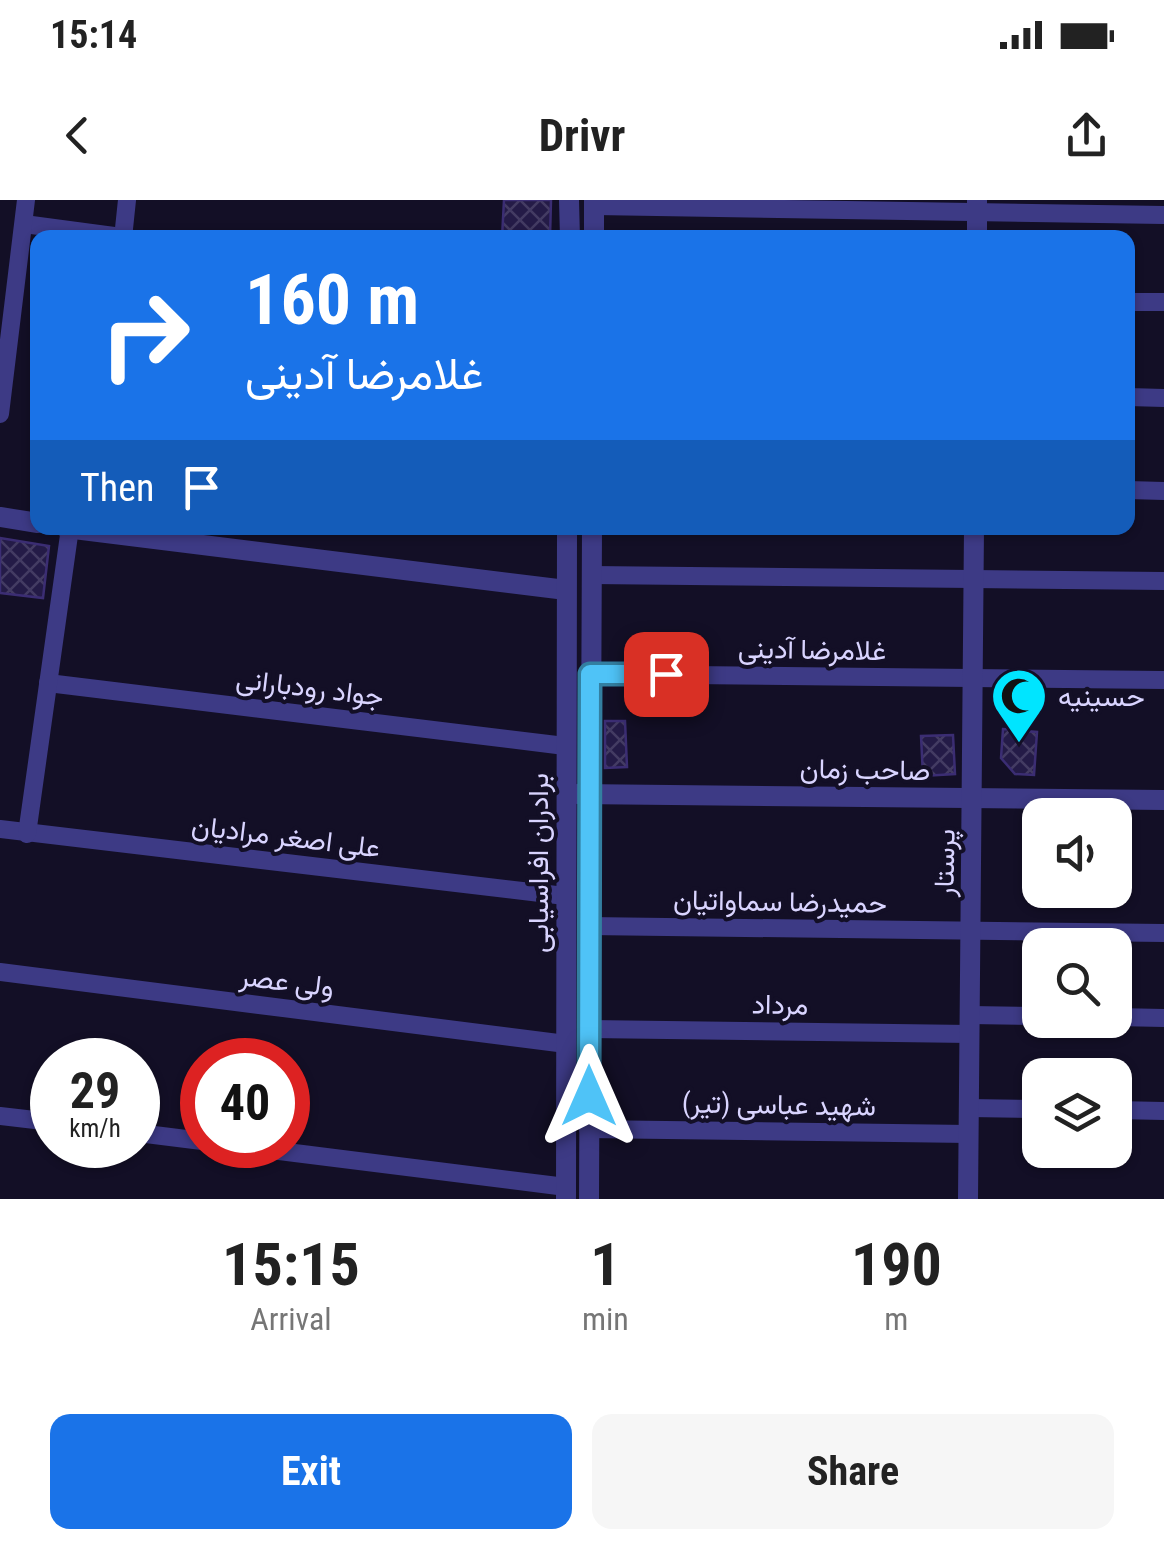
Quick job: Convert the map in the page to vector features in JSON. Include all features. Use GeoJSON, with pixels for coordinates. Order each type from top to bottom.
{"type":"FeatureCollection","features":[{"type":"Feature","properties":{"kind":"street"},"geometry":{"type":"LineString","coordinates":[[0,414],[26,200]]}},
{"type":"Feature","properties":{"kind":"street"},"geometry":{"type":"LineString","coordinates":[[126,230],[128,200]]}},
{"type":"Feature","properties":{"kind":"street"},"geometry":{"type":"LineString","coordinates":[[569,200],[570,230]]}},
{"type":"Feature","properties":{"kind":"street"},"geometry":{"type":"LineString","coordinates":[[594,230],[594,203],[977,206],[1164,215]]}},
{"type":"Feature","properties":{"kind":"street"},"geometry":{"type":"LineString","coordinates":[[24,224],[71,230]]}},
{"type":"Feature","properties":{"kind":"street"},"geometry":{"type":"LineString","coordinates":[[1135,302],[1164,302]]}},
{"type":"Feature","properties":{"kind":"street"},"geometry":{"type":"LineString","coordinates":[[1135,397],[1164,398]]}},
{"type":"Feature","properties":{"kind":"street"},"geometry":{"type":"LineString","coordinates":[[1135,490],[1164,491]]}},
{"type":"Feature","properties":{"kind":"street"},"geometry":{"type":"LineString","coordinates":[[0,518],[30,522]]}},
{"type":"Feature","properties":{"kind":"street"},"geometry":{"type":"LineString","coordinates":[[28,834],[67,535]]}},
{"type":"Feature","properties":{"kind":"street"},"geometry":{"type":"LineString","coordinates":[[145,535],[566,590]]}},
{"type":"Feature","properties":{"kind":"street","name":"برادران افراسیابی"},"geometry":{"type":"LineString","coordinates":[[566,1193],[567,535]]}},
{"type":"Feature","properties":{"kind":"street","name":"برادران افراسیابی"},"geometry":{"type":"LineString","coordinates":[[589,1199],[592,535]]}},
{"type":"Feature","properties":{"kind":"street","name":"پرستار"},"geometry":{"type":"LineString","coordinates":[[968,1199],[974,535]]}},
{"type":"Feature","properties":{"kind":"street"},"geometry":{"type":"LineString","coordinates":[[592,576],[1164,581]]}},
{"type":"Feature","properties":{"kind":"street","name":"غلامرضا آدینی"},"geometry":{"type":"LineString","coordinates":[[590,674],[1164,680]]}},
{"type":"Feature","properties":{"kind":"street","name":"جواد رودبارانی"},"geometry":{"type":"LineString","coordinates":[[48,684],[564,746]]}},
{"type":"Feature","properties":{"kind":"street","name":"صاحب زمان"},"geometry":{"type":"LineString","coordinates":[[565,794],[1164,800]]}},
{"type":"Feature","properties":{"kind":"street","name":"علی اصغر مرادیان"},"geometry":{"type":"LineString","coordinates":[[0,829],[565,896]]}},
{"type":"Feature","properties":{"kind":"street","name":"حمیدرضا سماواتیان"},"geometry":{"type":"LineString","coordinates":[[588,926],[1164,933]]}},
{"type":"Feature","properties":{"kind":"street","name":"ولی عصر"},"geometry":{"type":"LineString","coordinates":[[0,972],[566,1044]]}},
{"type":"Feature","properties":{"kind":"street"},"geometry":{"type":"LineString","coordinates":[[1132,1017],[1164,1018]]}},
{"type":"Feature","properties":{"kind":"street","name":"مرداد"},"geometry":{"type":"LineString","coordinates":[[589,1030],[970,1024],[1022,1018]]}},
{"type":"Feature","properties":{"kind":"street"},"geometry":{"type":"LineString","coordinates":[[969,1108],[1022,1109]]}},
{"type":"Feature","properties":{"kind":"street"},"geometry":{"type":"LineString","coordinates":[[1132,1110],[1164,1111]]}},
{"type":"Feature","properties":{"kind":"street"},"geometry":{"type":"LineString","coordinates":[[0,1116],[30,1119]]}},
{"type":"Feature","properties":{"kind":"street","name":"شهید عباسی (تیر)"},"geometry":{"type":"LineString","coordinates":[[588,1128],[969,1134]]}},
{"type":"Feature","properties":{"kind":"street"},"geometry":{"type":"LineString","coordinates":[[310,1156],[566,1193]]}},
{"type":"Feature","properties":{"kind":"building"},"geometry":{"type":"Polygon","coordinates":[[[504,200],[551,200],[550,230],[502,230],[504,200]]]}},
{"type":"Feature","properties":{"kind":"building"},"geometry":{"type":"Polygon","coordinates":[[[0,538],[49,546],[43,598],[0,593],[0,538]]]}},
{"type":"Feature","properties":{"kind":"building"},"geometry":{"type":"Polygon","coordinates":[[[605,721],[625,721],[627,767],[605,768],[605,721]]]}},
{"type":"Feature","properties":{"kind":"building","name":"حسینیه"},"geometry":{"type":"Polygon","coordinates":[[[1003,729],[1037,732],[1034,775],[1015,774],[1001,758],[1003,729]]]}},
{"type":"Feature","properties":{"kind":"building"},"geometry":{"type":"Polygon","coordinates":[[[953,735],[955,774],[923,776],[921,736],[953,735]]]}},
{"type":"Feature","properties":{"kind":"place","name":"حسینیه"},"geometry":{"type":"Point","coordinates":[1019,745]}},
{"type":"Feature","properties":{"kind":"route"},"geometry":{"type":"LineString","coordinates":[[589,1096],[590,674],[666,674]]}}]}
